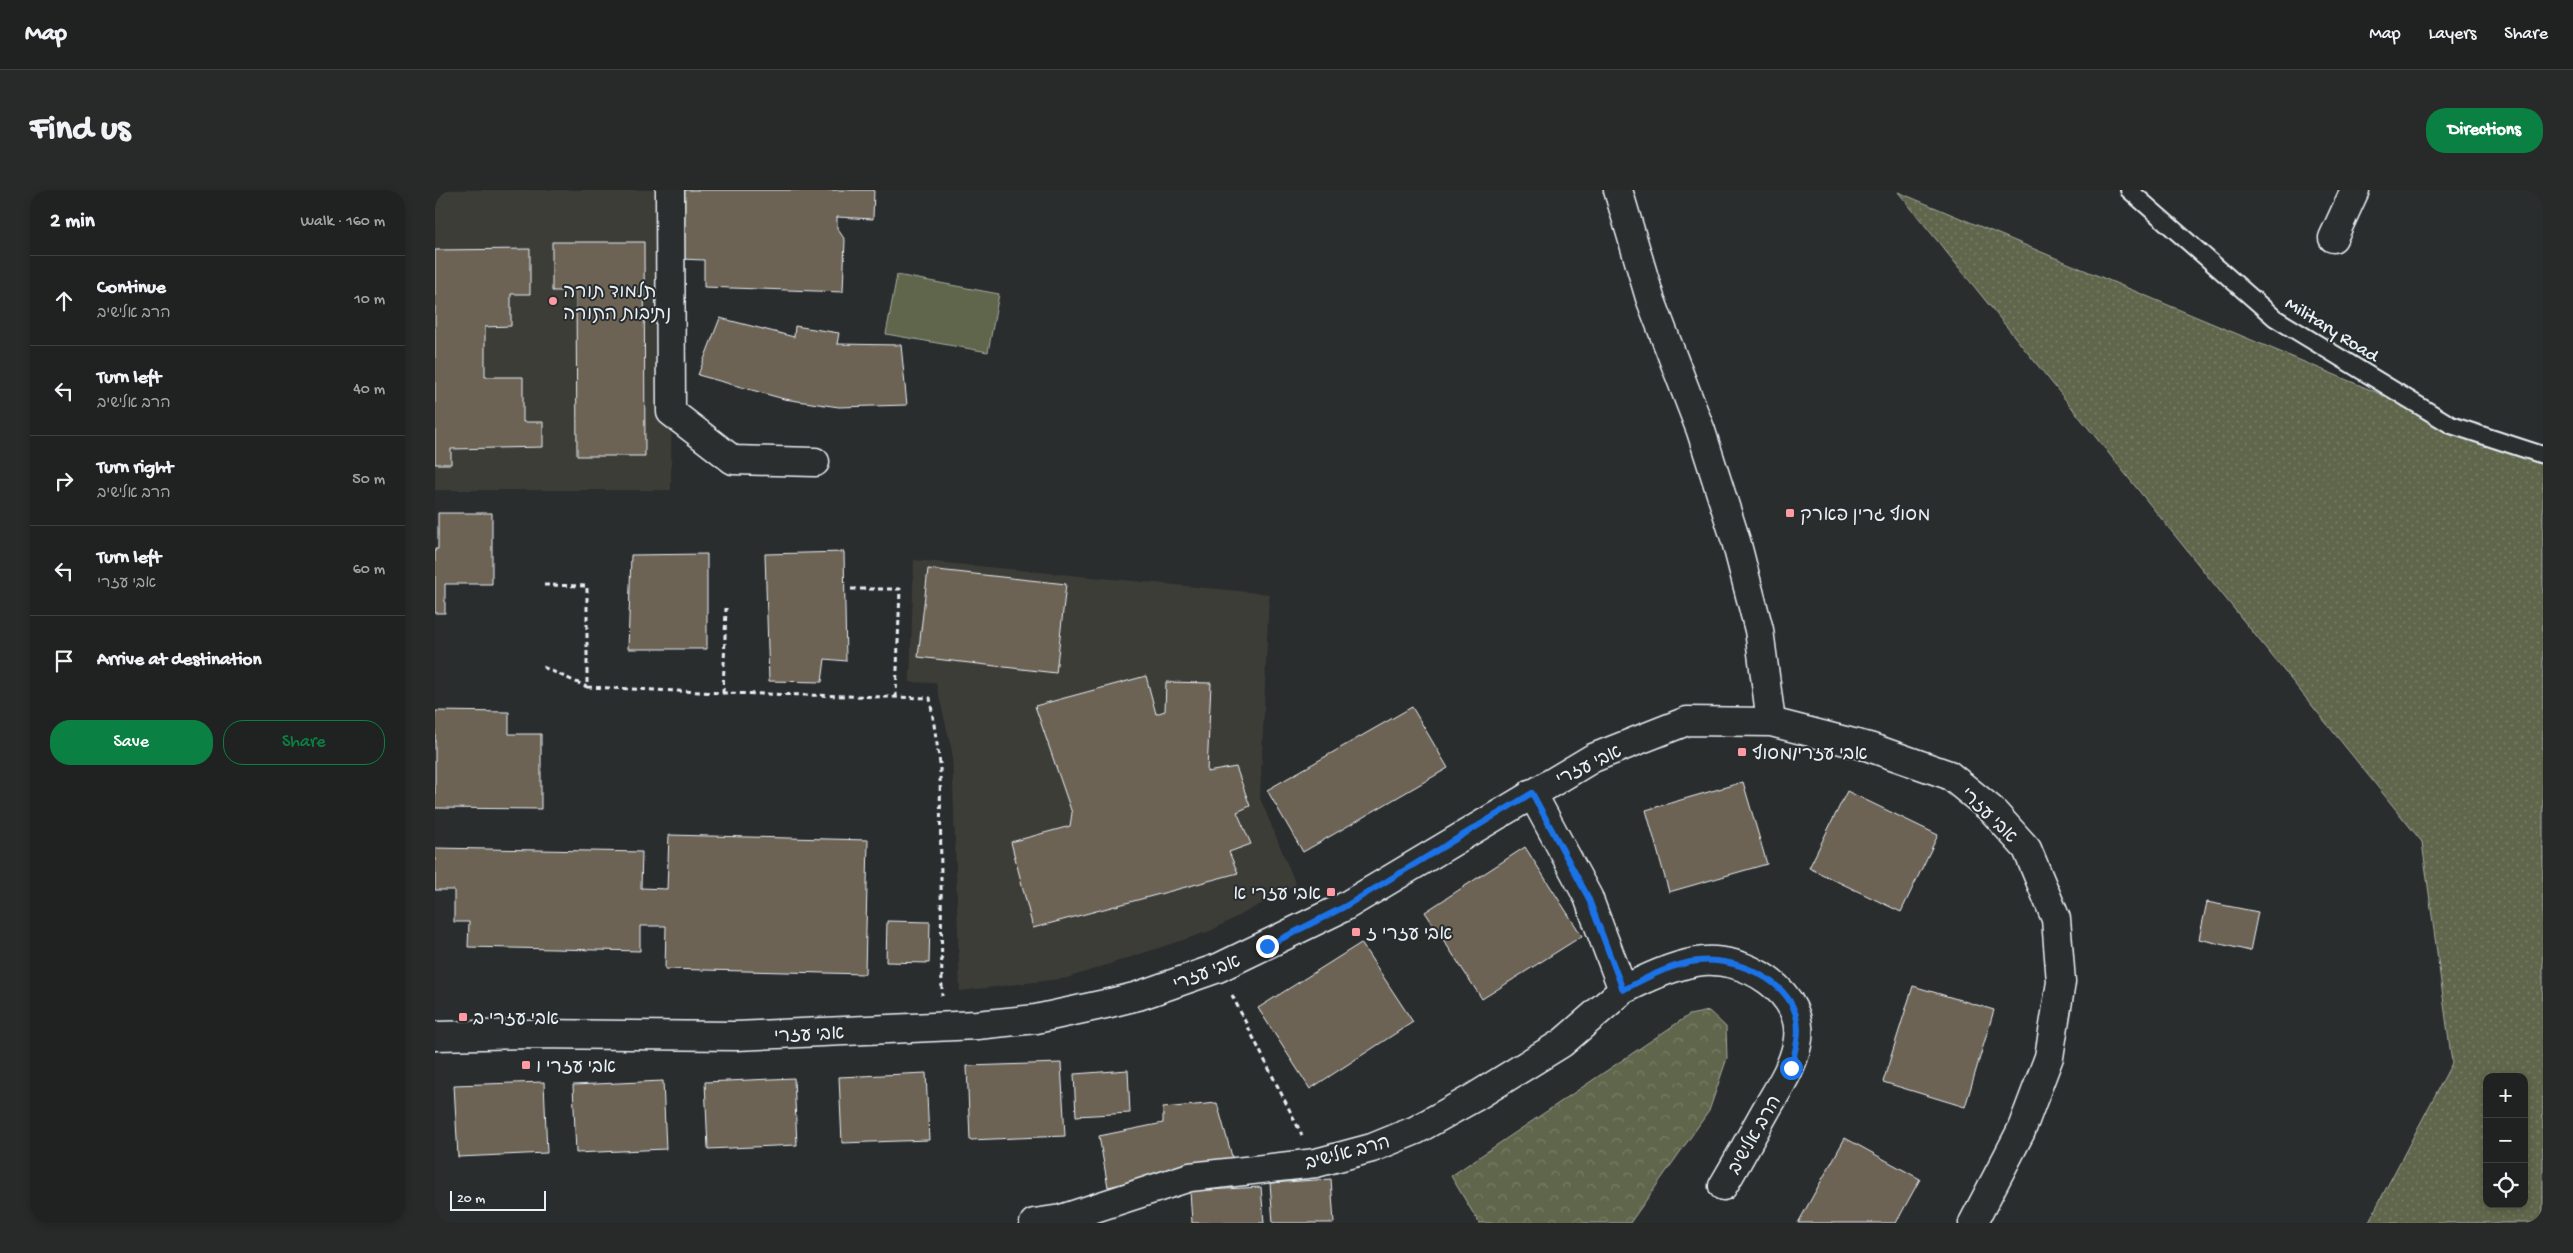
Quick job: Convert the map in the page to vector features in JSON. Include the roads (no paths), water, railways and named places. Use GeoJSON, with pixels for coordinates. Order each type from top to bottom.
{"type":"FeatureCollection","features":[{"type":"Feature","properties":{"kind":"street"},"geometry":{"type":"LineString","coordinates":[[670,190],[671,412],[733,460],[815,462]]}},
{"type":"Feature","properties":{"kind":"street"},"geometry":{"type":"LineString","coordinates":[[1618,190],[1650,298],[1701,431],[1736,542],[1759,630],[1771,722]]}},
{"type":"Feature","properties":{"kind":"street"},"geometry":{"type":"LineString","coordinates":[[2333,238],[2355,190]]}},
{"type":"Feature","properties":{"kind":"street","name":"אבי עזרי"},"geometry":{"type":"LineString","coordinates":[[435,1036],[530,1034],[736,1036],[942,1027],[1036,1018],[1110,1003],[1138,996],[1218,968],[1344,907],[1593,758],[1687,721],[1771,722],[1869,746],[1949,775],[1992,810],[2027,849],[2056,919],[2061,982],[2049,1057],[2021,1131],[1973,1223]]}},
{"type":"Feature","properties":{"kind":"street"},"geometry":{"type":"LineString","coordinates":[[1532,793],[1588,897],[1623,990]]}},
{"type":"Feature","properties":{"kind":"street","name":"הרב אלישיב"},"geometry":{"type":"LineString","coordinates":[[1034,1223],[1061,1219],[1190,1177],[1316,1163],[1372,1148],[1407,1134],[1475,1097],[1562,1043],[1623,990],[1658,972],[1699,961],[1732,964],[1761,975],[1785,994],[1796,1015],[1798,1043],[1791,1068],[1723,1186]]}},
{"type":"Feature","properties":{"kind":"lane","name":"Military Road"},"geometry":{"type":"LineString","coordinates":[[2129,190],[2275,318],[2451,425],[2543,455]]}},
{"type":"Feature","properties":{"kind":"place","name":"תלמוד תורה נתיבות התורה"},"geometry":{"type":"Point","coordinates":[553,301]}},
{"type":"Feature","properties":{"kind":"place","name":"מסוף גרין פארק"},"geometry":{"type":"Point","coordinates":[1790,513]}},
{"type":"Feature","properties":{"kind":"place","name":"אבי עזרי/מסוף"},"geometry":{"type":"Point","coordinates":[1742,752]}},
{"type":"Feature","properties":{"kind":"place","name":"אבי עזרי א"},"geometry":{"type":"Point","coordinates":[1331,892]}},
{"type":"Feature","properties":{"kind":"place","name":"אבי עזרי ז"},"geometry":{"type":"Point","coordinates":[1356,932]}},
{"type":"Feature","properties":{"kind":"place","name":"אבי עזרי ב"},"geometry":{"type":"Point","coordinates":[463,1017]}},
{"type":"Feature","properties":{"kind":"place","name":"אבי עזרי ו"},"geometry":{"type":"Point","coordinates":[526,1065]}}]}
